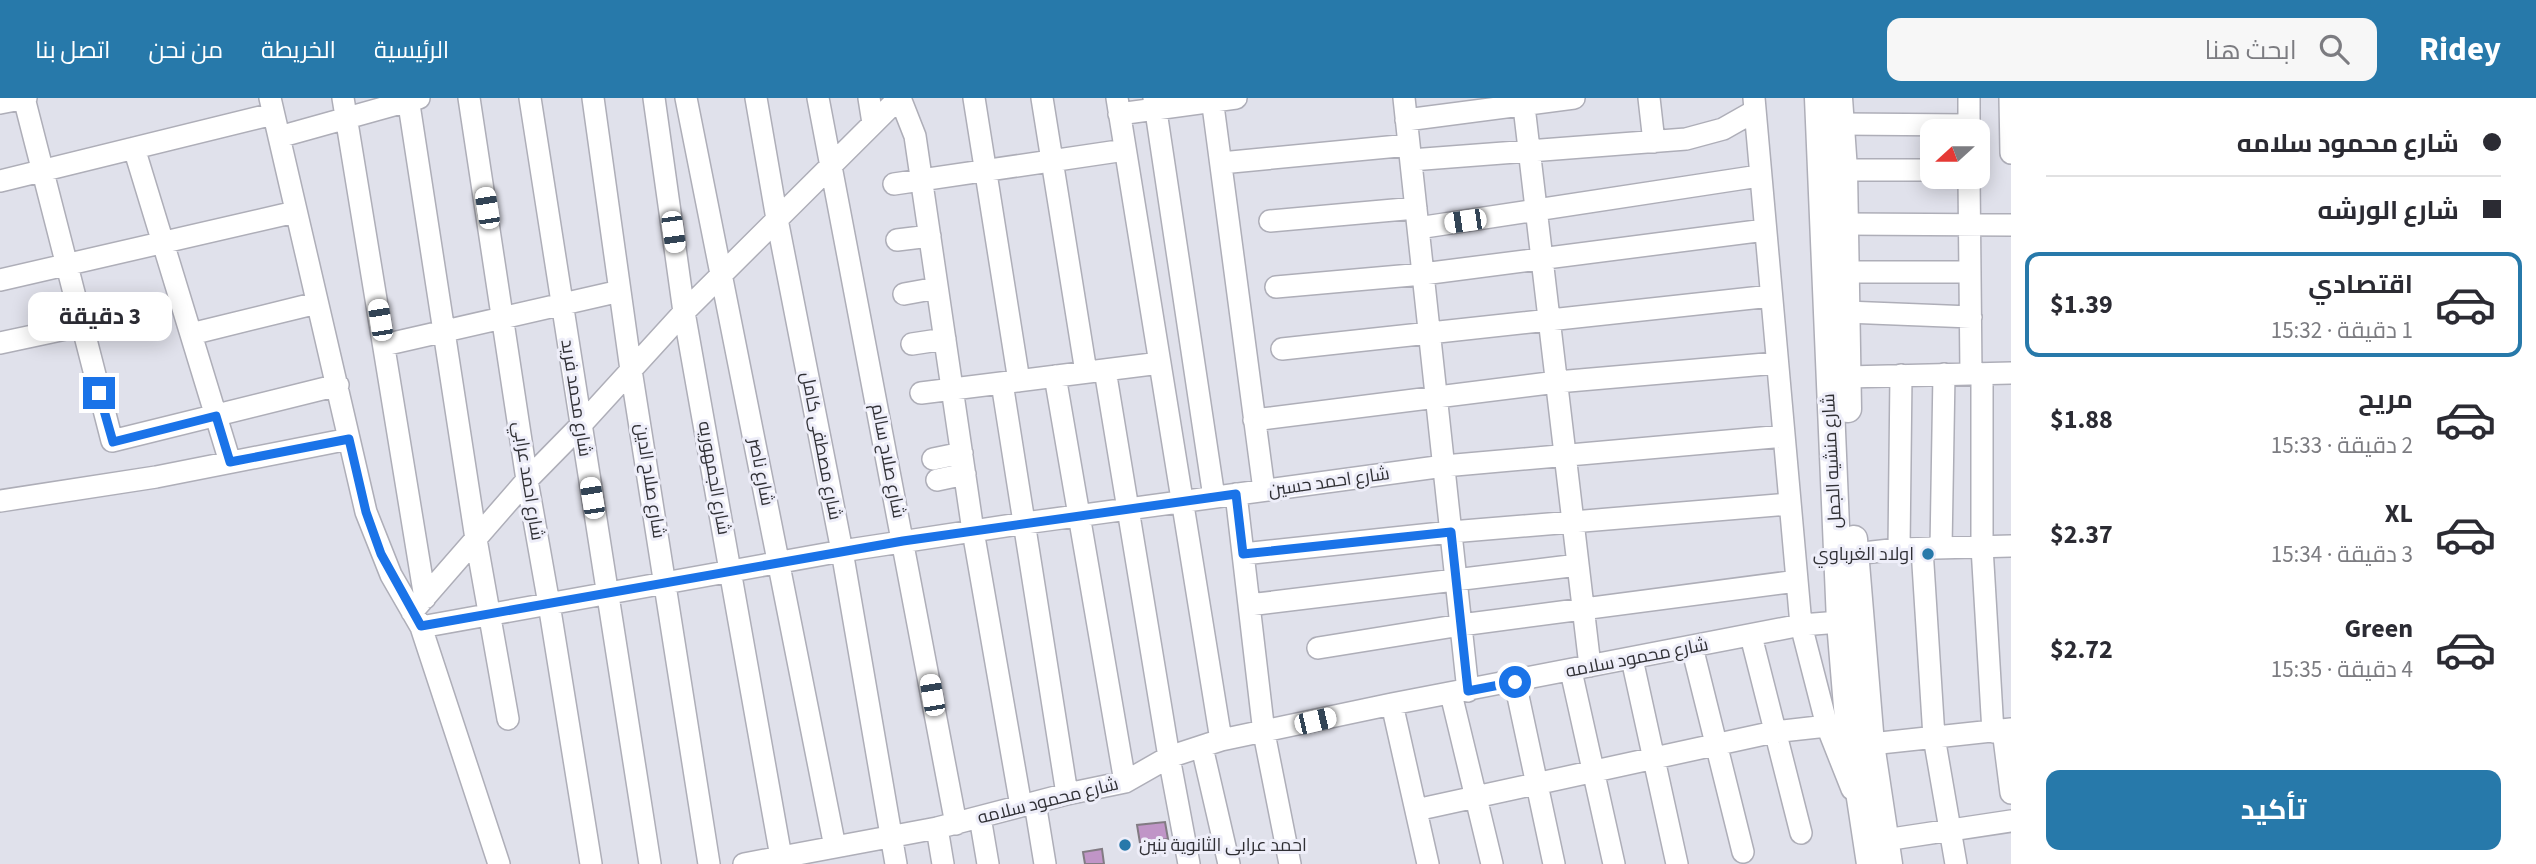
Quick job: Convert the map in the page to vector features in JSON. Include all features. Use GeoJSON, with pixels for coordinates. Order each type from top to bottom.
{"type":"FeatureCollection","features":[{"type":"Feature","properties":{"kind":"main road","name":"شارع منشيه الجمل"},"geometry":{"type":"LineString","coordinates":[[1818,98],[1840,622],[1848,719],[1870,864]]}},
{"type":"Feature","properties":{"kind":"main road","name":"شارع منشيه الجمل"},"geometry":{"type":"LineString","coordinates":[[1841,108],[1854,554],[1871,744],[1887,852]]}},
{"type":"Feature","properties":{"kind":"street"},"geometry":{"type":"LineString","coordinates":[[0,103],[25,98],[110,438],[115,442],[338,385]]}},
{"type":"Feature","properties":{"kind":"street","name":"شارع احمد عرابي"},"geometry":{"type":"LineString","coordinates":[[470,98],[527,480],[591,864]]}},
{"type":"Feature","properties":{"kind":"street","name":"شارع محمد فريد"},"geometry":{"type":"LineString","coordinates":[[530,98],[650,864]]}},
{"type":"Feature","properties":{"kind":"street","name":"شارع صلاح الدين"},"geometry":{"type":"LineString","coordinates":[[593,98],[631,370],[709,864]]}},
{"type":"Feature","properties":{"kind":"street","name":"شارع الجمهوريه"},"geometry":{"type":"LineString","coordinates":[[654,98],[684,312],[731,571],[796,858]]}},
{"type":"Feature","properties":{"kind":"street","name":"شارع ناصر"},"geometry":{"type":"LineString","coordinates":[[686,98],[779,562],[846,852]]}},
{"type":"Feature","properties":{"kind":"street","name":"شارع مصطفى كامل"},"geometry":{"type":"LineString","coordinates":[[756,98],[776,219],[842,551],[896,864]]}},
{"type":"Feature","properties":{"kind":"street","name":"شارع صلاح سالم"},"geometry":{"type":"LineString","coordinates":[[818,98],[903,541],[946,826],[943,864]]}},
{"type":"Feature","properties":{"kind":"street"},"geometry":{"type":"LineString","coordinates":[[869,98],[873,123]]}},
{"type":"Feature","properties":{"kind":"street"},"geometry":{"type":"LineString","coordinates":[[420,612],[476,539],[527,480],[684,312],[900,98],[915,136],[973,531],[1028,805],[1045,864]]}},
{"type":"Feature","properties":{"kind":"street"},"geometry":{"type":"LineString","coordinates":[[974,98],[986,170],[1025,523],[1067,794]]}},
{"type":"Feature","properties":{"kind":"street"},"geometry":{"type":"LineString","coordinates":[[1042,98],[1052,161],[1096,371],[1130,509],[1169,757],[1189,864]]}},
{"type":"Feature","properties":{"kind":"street"},"geometry":{"type":"LineString","coordinates":[[1229,864],[1182,502],[1118,106],[1236,98]]}},
{"type":"Feature","properties":{"kind":"street"},"geometry":{"type":"LineString","coordinates":[[1404,98],[1461,625],[1460,692],[1477,797],[1492,864]]}},
{"type":"Feature","properties":{"kind":"street"},"geometry":{"type":"LineString","coordinates":[[1406,120],[1524,101],[1574,98]]}},
{"type":"Feature","properties":{"kind":"street"},"geometry":{"type":"LineString","coordinates":[[1649,98],[1654,142]]}},
{"type":"Feature","properties":{"kind":"street"},"geometry":{"type":"LineString","coordinates":[[1969,98],[1969,119]]}},
{"type":"Feature","properties":{"kind":"street"},"geometry":{"type":"LineString","coordinates":[[2010,98],[2011,153]]}},
{"type":"Feature","properties":{"kind":"street"},"geometry":{"type":"LineString","coordinates":[[279,137],[345,108],[412,99],[476,539],[508,719]]}},
{"type":"Feature","properties":{"kind":"street"},"geometry":{"type":"LineString","coordinates":[[1212,100],[1264,491]]}},
{"type":"Feature","properties":{"kind":"street"},"geometry":{"type":"LineString","coordinates":[[1524,101],[1583,610],[1580,668],[1593,772],[1614,864]]}},
{"type":"Feature","properties":{"kind":"street"},"geometry":{"type":"LineString","coordinates":[[1155,104],[1214,497]]}},
{"type":"Feature","properties":{"kind":"street"},"geometry":{"type":"LineString","coordinates":[[1221,163],[1410,153],[1530,152],[1654,142],[1705,135],[1723,129],[1754,105]]}},
{"type":"Feature","properties":{"kind":"street"},"geometry":{"type":"LineString","coordinates":[[1754,105],[1801,625],[1827,726],[1863,817]]}},
{"type":"Feature","properties":{"kind":"street"},"geometry":{"type":"LineString","coordinates":[[0,180],[134,148],[272,106],[373,533],[391,575],[420,612]]}},
{"type":"Feature","properties":{"kind":"street"},"geometry":{"type":"LineString","coordinates":[[345,108],[384,345],[420,612],[499,864]]}},
{"type":"Feature","properties":{"kind":"street"},"geometry":{"type":"LineString","coordinates":[[1841,108],[1920,120]]}},
{"type":"Feature","properties":{"kind":"street"},"geometry":{"type":"LineString","coordinates":[[134,148],[230,462]]}},
{"type":"Feature","properties":{"kind":"street"},"geometry":{"type":"LineString","coordinates":[[894,184],[1125,150]]}},
{"type":"Feature","properties":{"kind":"street"},"geometry":{"type":"LineString","coordinates":[[1843,170],[1920,170]]}},
{"type":"Feature","properties":{"kind":"street"},"geometry":{"type":"LineString","coordinates":[[1270,221],[1417,218],[1535,211],[1759,176]]}},
{"type":"Feature","properties":{"kind":"street"},"geometry":{"type":"LineString","coordinates":[[1969,189],[1971,317],[1977,374],[1982,547],[2011,793]]}},
{"type":"Feature","properties":{"kind":"street"},"geometry":{"type":"LineString","coordinates":[[0,280],[295,212]]}},
{"type":"Feature","properties":{"kind":"street"},"geometry":{"type":"LineString","coordinates":[[1844,224],[2011,225]]}},
{"type":"Feature","properties":{"kind":"street"},"geometry":{"type":"LineString","coordinates":[[1276,287],[1423,274],[1765,230]]}},
{"type":"Feature","properties":{"kind":"street"},"geometry":{"type":"LineString","coordinates":[[897,240],[930,236]]}},
{"type":"Feature","properties":{"kind":"street"},"geometry":{"type":"LineString","coordinates":[[1845,272],[1970,272]]}},
{"type":"Feature","properties":{"kind":"street"},"geometry":{"type":"LineString","coordinates":[[904,294],[937,288]]}},
{"type":"Feature","properties":{"kind":"street"},"geometry":{"type":"LineString","coordinates":[[384,345],[620,291]]}},
{"type":"Feature","properties":{"kind":"street"},"geometry":{"type":"LineString","coordinates":[[1282,349],[1771,296]]}},
{"type":"Feature","properties":{"kind":"street"},"geometry":{"type":"LineString","coordinates":[[191,334],[317,303]]}},
{"type":"Feature","properties":{"kind":"street"},"geometry":{"type":"LineString","coordinates":[[1846,312],[1971,317]]}},
{"type":"Feature","properties":{"kind":"street"},"geometry":{"type":"LineString","coordinates":[[0,344],[131,315]]}},
{"type":"Feature","properties":{"kind":"street"},"geometry":{"type":"LineString","coordinates":[[912,344],[945,340]]}},
{"type":"Feature","properties":{"kind":"street"},"geometry":{"type":"LineString","coordinates":[[921,393],[1160,363]]}},
{"type":"Feature","properties":{"kind":"street"},"geometry":{"type":"LineString","coordinates":[[1254,420],[1557,382],[1777,363]]}},
{"type":"Feature","properties":{"kind":"street"},"geometry":{"type":"LineString","coordinates":[[1847,377],[2011,373]]}},
{"type":"Feature","properties":{"kind":"street"},"geometry":{"type":"LineString","coordinates":[[1944,374],[1931,549],[1934,737],[1956,864]]}},
{"type":"Feature","properties":{"kind":"street"},"geometry":{"type":"LineString","coordinates":[[1899,549],[1901,375]]}},
{"type":"Feature","properties":{"kind":"street"},"geometry":{"type":"LineString","coordinates":[[1055,376],[1125,782]]}},
{"type":"Feature","properties":{"kind":"street","name":"شارع احمد حسين"},"geometry":{"type":"LineString","coordinates":[[420,612],[491,614],[903,541],[1444,466],[1784,436]]}},
{"type":"Feature","properties":{"kind":"street"},"geometry":{"type":"LineString","coordinates":[[0,501],[156,477],[349,439]]}},
{"type":"Feature","properties":{"kind":"street"},"geometry":{"type":"LineString","coordinates":[[933,459],[963,464]]}},
{"type":"Feature","properties":{"kind":"street"},"geometry":{"type":"LineString","coordinates":[[937,480],[963,464]]}},
{"type":"Feature","properties":{"kind":"street"},"geometry":{"type":"LineString","coordinates":[[1236,494],[1264,733],[1290,864]]}},
{"type":"Feature","properties":{"kind":"street"},"geometry":{"type":"LineString","coordinates":[[1243,554],[1451,532],[1790,504]]}},
{"type":"Feature","properties":{"kind":"street"},"geometry":{"type":"LineString","coordinates":[[1854,554],[1899,549],[2011,546]]}},
{"type":"Feature","properties":{"kind":"street"},"geometry":{"type":"LineString","coordinates":[[1249,605],[1578,565]]}},
{"type":"Feature","properties":{"kind":"street"},"geometry":{"type":"LineString","coordinates":[[1318,648],[1461,625],[1797,581]]}},
{"type":"Feature","properties":{"kind":"street","name":"شارع محمود سلامه"},"geometry":{"type":"LineString","coordinates":[[753,863],[846,852],[891,837],[1125,782],[1169,757],[1212,743],[1392,704],[1801,625],[1840,622]]}},
{"type":"Feature","properties":{"kind":"street"},"geometry":{"type":"LineString","coordinates":[[1751,636],[1801,833]]}},
{"type":"Feature","properties":{"kind":"street"},"geometry":{"type":"LineString","coordinates":[[1692,647],[1743,852]]}},
{"type":"Feature","properties":{"kind":"street"},"geometry":{"type":"LineString","coordinates":[[1632,659],[1678,864]]}},
{"type":"Feature","properties":{"kind":"street"},"geometry":{"type":"LineString","coordinates":[[1515,682],[1553,864]]}},
{"type":"Feature","properties":{"kind":"street"},"geometry":{"type":"LineString","coordinates":[[1392,704],[1428,864]]}},
{"type":"Feature","properties":{"kind":"street"},"geometry":{"type":"LineString","coordinates":[[1416,810],[1774,732],[1827,726]]}},
{"type":"Feature","properties":{"kind":"street"},"geometry":{"type":"LineString","coordinates":[[1871,744],[2002,730]]}},
{"type":"Feature","properties":{"kind":"street"},"geometry":{"type":"LineString","coordinates":[[980,817],[988,864]]}},
{"type":"Feature","properties":{"kind":"street"},"geometry":{"type":"LineString","coordinates":[[1887,852],[1951,830],[2011,821]]}},
{"type":"Feature","properties":{"kind":"building"},"geometry":{"type":"Polygon","coordinates":[[[1165,822],[1168,839],[1140,843],[1137,825],[1165,822]]]}},
{"type":"Feature","properties":{"kind":"building"},"geometry":{"type":"Polygon","coordinates":[[[1102,849],[1104,864],[1085,864],[1083,852],[1102,849]]]}},
{"type":"Feature","properties":{"kind":"place","name":"اولاد الغرباوي"},"geometry":{"type":"Point","coordinates":[1928,554]}},
{"type":"Feature","properties":{"kind":"place","name":"احمد عرابى الثانوية بنين"},"geometry":{"type":"Point","coordinates":[1125,845]}},
{"type":"Feature","properties":{"kind":"route"},"geometry":{"type":"LineString","coordinates":[[99,393],[113,442],[216,416],[230,462],[349,439],[366,512],[381,554],[421,626],[903,541],[1236,494],[1243,554],[1451,532],[1468,691],[1515,682]]}}]}
